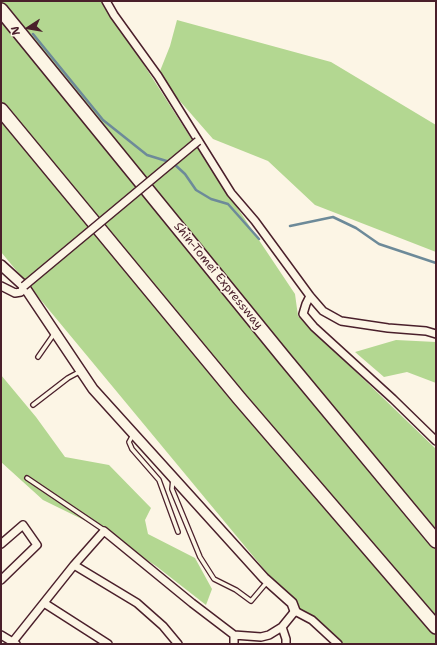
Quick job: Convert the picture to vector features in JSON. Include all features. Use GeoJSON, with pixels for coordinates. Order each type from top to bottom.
{"type":"FeatureCollection","features":[{"type":"Feature","properties":{"kind":"highway","name":"Shin-Tomei Expressway"},"geometry":{"type":"LineString","coordinates":[[1,10],[275,347],[436,541]]}},
{"type":"Feature","properties":{"kind":"highway"},"geometry":{"type":"LineString","coordinates":[[1,110],[239,398],[436,627]]}},
{"type":"Feature","properties":{"kind":"street"},"geometry":{"type":"LineString","coordinates":[[106,1],[114,15],[158,76],[231,193],[255,221],[310,296],[323,311],[341,321],[388,328],[426,331],[436,334]]}},
{"type":"Feature","properties":{"kind":"street"},"geometry":{"type":"LineString","coordinates":[[1,286],[15,293],[22,292],[24,286],[198,141]]}},
{"type":"Feature","properties":{"kind":"street"},"geometry":{"type":"LineString","coordinates":[[1,265],[24,286],[93,389],[267,581],[292,603],[295,611],[312,620],[338,644]]}},
{"type":"Feature","properties":{"kind":"street"},"geometry":{"type":"LineString","coordinates":[[310,296],[303,314],[314,327],[393,399],[436,442]]}},
{"type":"Feature","properties":{"kind":"street"},"geometry":{"type":"LineString","coordinates":[[1,544],[23,525],[37,545],[1,580]]}},
{"type":"Feature","properties":{"kind":"street"},"geometry":{"type":"LineString","coordinates":[[1,635],[13,643],[74,565],[104,531],[234,636],[261,637],[269,635],[282,627],[295,611]]}},
{"type":"Feature","properties":{"kind":"street"},"geometry":{"type":"LineString","coordinates":[[74,565],[137,603],[164,626],[178,644]]}},
{"type":"Feature","properties":{"kind":"street"},"geometry":{"type":"LineString","coordinates":[[44,603],[108,644]]}},
{"type":"Feature","properties":{"kind":"street"},"geometry":{"type":"LineString","coordinates":[[282,627],[286,644]]}},
{"type":"Feature","properties":{"kind":"street"},"geometry":{"type":"LineString","coordinates":[[234,636],[234,644]]}},
{"type":"Feature","properties":{"kind":"lane"},"geometry":{"type":"LineString","coordinates":[[38,357],[51,336],[56,333]]}},
{"type":"Feature","properties":{"kind":"lane"},"geometry":{"type":"LineString","coordinates":[[32,405],[68,378],[81,371]]}},
{"type":"Feature","properties":{"kind":"lane"},"geometry":{"type":"LineString","coordinates":[[134,434],[129,442],[132,449],[159,480],[178,532]]}},
{"type":"Feature","properties":{"kind":"lane"},"geometry":{"type":"LineString","coordinates":[[27,478],[104,531]]}},
{"type":"Feature","properties":{"kind":"lane"},"geometry":{"type":"LineString","coordinates":[[174,478],[172,489],[200,557],[214,579],[236,590],[251,601],[267,581]]}},
{"type":"Feature","properties":{"kind":"green space"},"geometry":{"type":"Polygon","coordinates":[[[1,1],[103,1],[196,146],[295,294],[298,316],[436,449],[436,644],[336,644],[292,603],[1,252],[1,1]]]}},
{"type":"Feature","properties":{"kind":"green space"},"geometry":{"type":"Polygon","coordinates":[[[177,20],[331,62],[436,125],[436,252],[315,205],[268,161],[213,139],[158,76],[170,46],[177,20]]]}},
{"type":"Feature","properties":{"kind":"green space"},"geometry":{"type":"Polygon","coordinates":[[[396,340],[436,342],[436,383],[407,372],[384,377],[355,352],[396,340]]]}},
{"type":"Feature","properties":{"kind":"green space"},"geometry":{"type":"Polygon","coordinates":[[[1,375],[36,417],[65,457],[109,465],[151,508],[145,520],[148,534],[195,558],[212,589],[206,605],[156,566],[92,524],[43,500],[1,462],[1,375]]]}},
{"type":"Feature","properties":{"kind":"waterway"},"geometry":{"type":"LineString","coordinates":[[33,34],[103,120],[147,155],[173,163],[185,174],[196,190],[211,199],[228,204],[259,239]]}},
{"type":"Feature","properties":{"kind":"waterway"},"geometry":{"type":"LineString","coordinates":[[290,226],[333,217],[356,228],[379,244],[436,263]]}}]}
